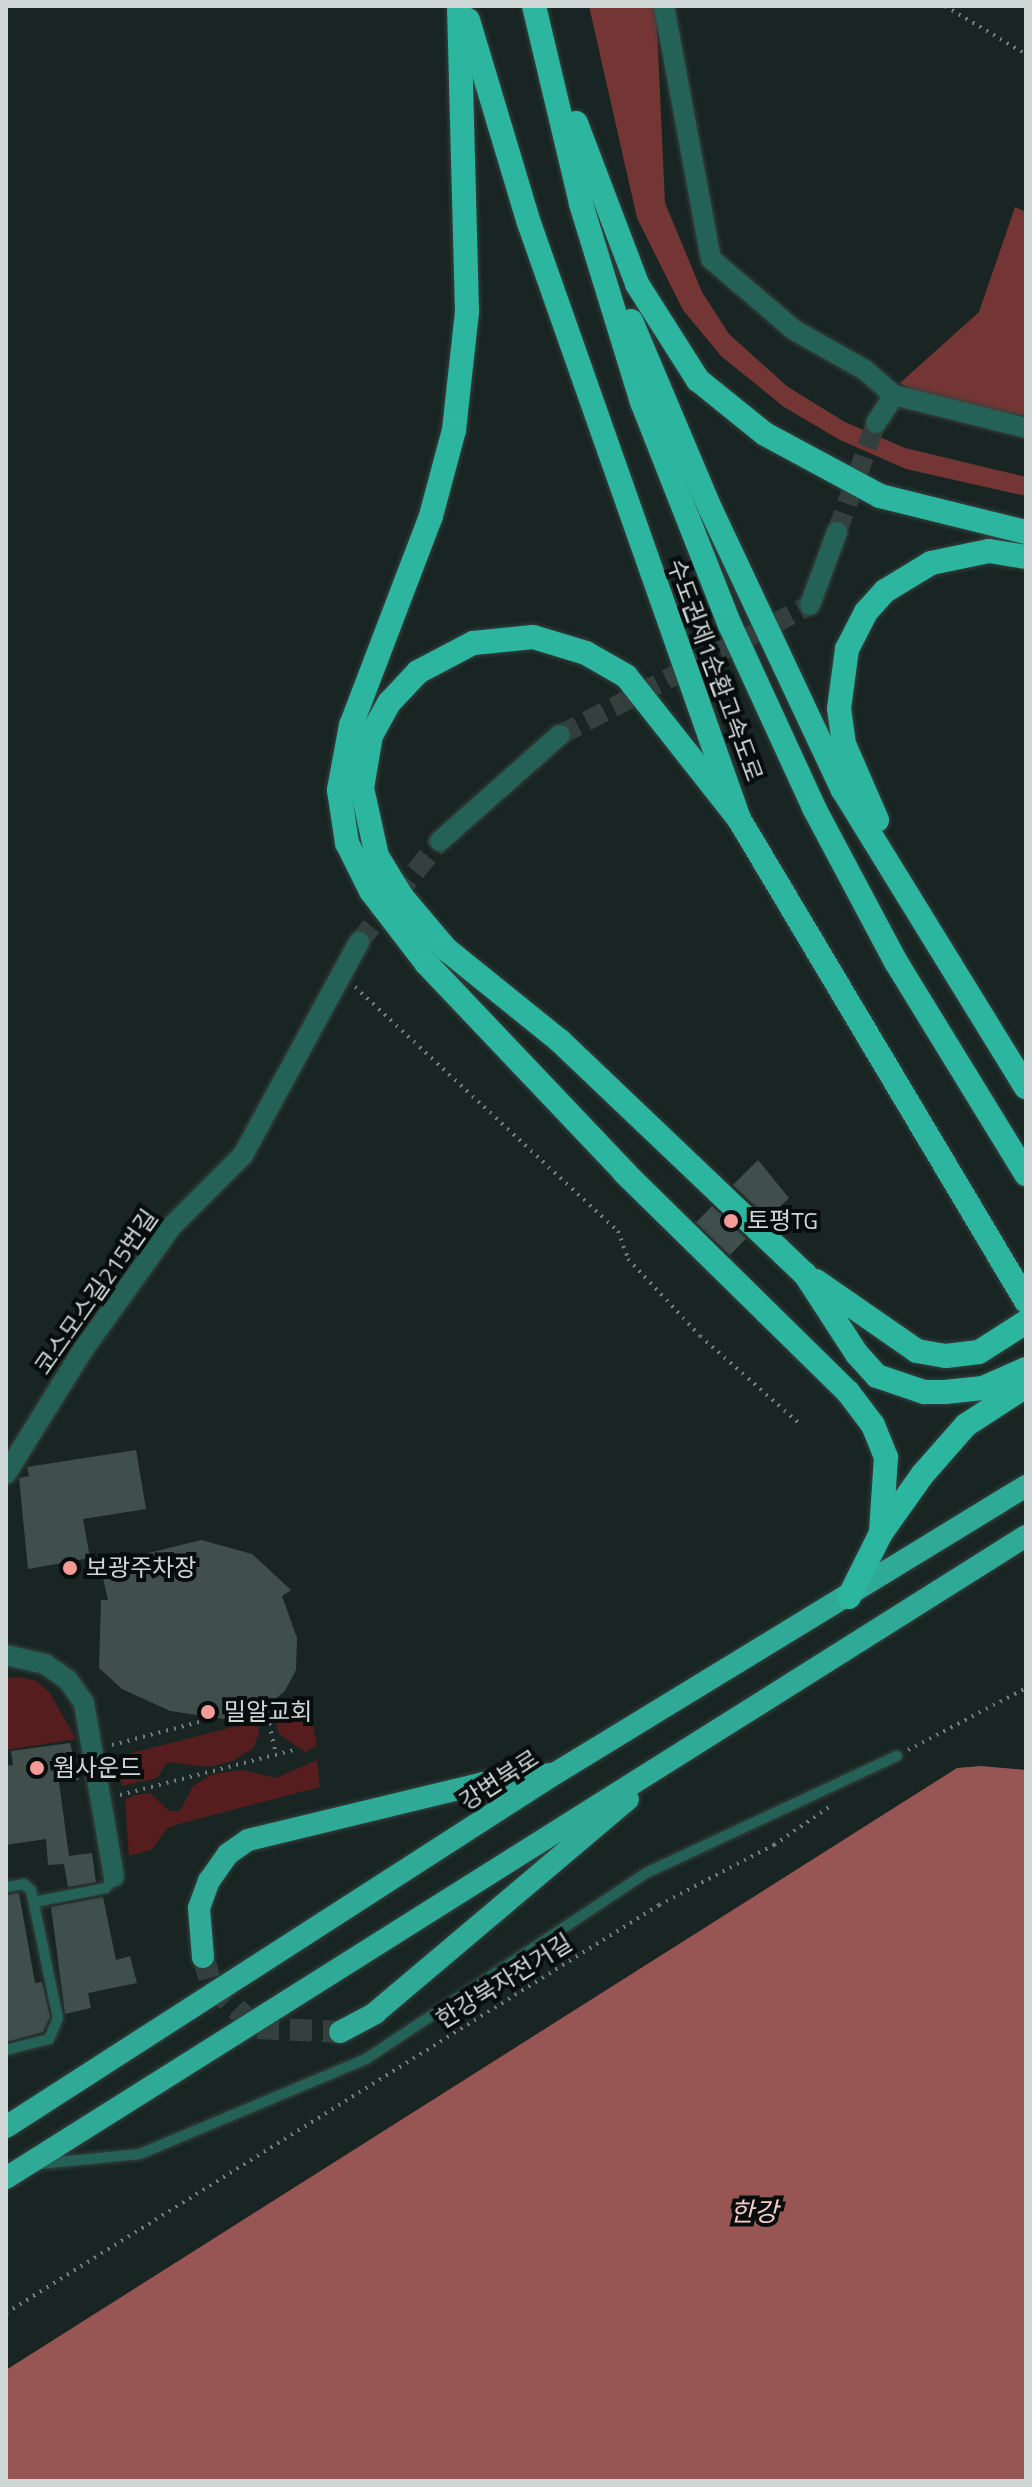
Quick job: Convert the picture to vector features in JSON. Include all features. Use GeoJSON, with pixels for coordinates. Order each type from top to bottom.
{"type":"FeatureCollection","features":[{"type":"Feature","properties":{"kind":"highway","name":"수도권제1순환고속도로"},"geometry":{"type":"LineString","coordinates":[[462,6],[529,223],[739,819],[979,1229],[1026,1301]]}},
{"type":"Feature","properties":{"kind":"highway"},"geometry":{"type":"LineString","coordinates":[[462,6],[467,312],[454,430],[431,516],[351,725],[339,790],[347,843],[371,891],[427,964],[625,1173],[848,1392],[873,1425],[886,1457],[881,1533]]}},
{"type":"Feature","properties":{"kind":"highway","name":"수도권제1순환고속도로"},"geometry":{"type":"LineString","coordinates":[[536,6],[581,204],[642,402],[736,639],[814,808],[896,962],[1026,1174]]}},
{"type":"Feature","properties":{"kind":"highway"},"geometry":{"type":"LineString","coordinates":[[536,6],[637,284],[698,380],[765,434],[880,496],[1026,532]]}},
{"type":"Feature","properties":{"kind":"highway","name":"수도권제1순환고속도로"},"geometry":{"type":"LineString","coordinates":[[581,204],[711,510],[843,790],[942,956],[1026,1087]]}},
{"type":"Feature","properties":{"kind":"highway"},"geometry":{"type":"LineString","coordinates":[[942,956],[844,744],[841,672],[866,612],[904,578],[959,556],[989,551],[1026,557]]}},
{"type":"Feature","properties":{"kind":"highway"},"geometry":{"type":"LineString","coordinates":[[739,819],[626,676],[586,653],[533,637],[473,643],[418,672],[389,703],[371,735],[362,788],[377,856],[402,897],[446,949],[560,1041],[805,1274],[917,1351],[946,1356],[979,1352],[1026,1322]]}},
{"type":"Feature","properties":{"kind":"highway"},"geometry":{"type":"LineString","coordinates":[[805,1274],[857,1354],[877,1376],[924,1392],[945,1392],[983,1388],[1026,1369]]}},
{"type":"Feature","properties":{"kind":"highway"},"geometry":{"type":"LineString","coordinates":[[849,1597],[881,1533],[966,1425],[1026,1386]]}},
{"type":"Feature","properties":{"kind":"highway","name":"강변북로"},"geometry":{"type":"LineString","coordinates":[[6,2127],[556,1773],[849,1597],[1026,1486]]}},
{"type":"Feature","properties":{"kind":"highway"},"geometry":{"type":"LineString","coordinates":[[6,2178],[1026,1536]]}},
{"type":"Feature","properties":{"kind":"highway"},"geometry":{"type":"LineString","coordinates":[[340,2032],[406,1988],[694,1743]]}},
{"type":"Feature","properties":{"kind":"highway"},"geometry":{"type":"LineString","coordinates":[[203,1957],[199,1908],[209,1881],[228,1854],[248,1840],[484,1783],[556,1773]]}},
{"type":"Feature","properties":{"kind":"street"},"geometry":{"type":"LineString","coordinates":[[664,6],[711,259],[794,330],[865,370],[894,395],[1026,428]]}},
{"type":"Feature","properties":{"kind":"street"},"geometry":{"type":"LineString","coordinates":[[876,423],[894,395]]}},
{"type":"Feature","properties":{"kind":"street"},"geometry":{"type":"LineString","coordinates":[[810,605],[837,532]]}},
{"type":"Feature","properties":{"kind":"street"},"geometry":{"type":"LineString","coordinates":[[440,841],[560,735]]}},
{"type":"Feature","properties":{"kind":"street","name":"코스모스길215번길"},"geometry":{"type":"LineString","coordinates":[[6,1474],[83,1350],[171,1227],[243,1155],[359,942]]}},
{"type":"Feature","properties":{"kind":"street"},"geometry":{"type":"LineString","coordinates":[[6,1655],[34,1658],[68,1680],[84,1703],[95,1749],[114,1876]]}},
{"type":"Feature","properties":{"kind":"lane"},"geometry":{"type":"LineString","coordinates":[[26,2165],[140,2154],[366,2059],[646,1873],[897,1756]]}},
{"type":"Feature","properties":{"kind":"lane"},"geometry":{"type":"LineString","coordinates":[[34,1902],[106,1888],[114,1876]]}},
{"type":"Feature","properties":{"kind":"lane"},"geometry":{"type":"LineString","coordinates":[[6,1887],[24,1884],[34,1902],[58,2018],[49,2039],[6,2050]]}},
{"type":"Feature","properties":{"kind":"path"},"geometry":{"type":"LineString","coordinates":[[945,6],[1026,54]]}},
{"type":"Feature","properties":{"kind":"path"},"geometry":{"type":"LineString","coordinates":[[340,977],[371,999],[618,1231],[628,1259],[700,1336],[802,1426]]}},
{"type":"Feature","properties":{"kind":"path"},"geometry":{"type":"LineString","coordinates":[[897,1756],[1026,1688]]}},
{"type":"Feature","properties":{"kind":"path"},"geometry":{"type":"LineString","coordinates":[[266,1708],[276,1755]]}},
{"type":"Feature","properties":{"kind":"path"},"geometry":{"type":"LineString","coordinates":[[95,1749],[199,1722]]}},
{"type":"Feature","properties":{"kind":"path"},"geometry":{"type":"LineString","coordinates":[[102,1800],[294,1750]]}},
{"type":"Feature","properties":{"kind":"path","name":"한강북자전거길"},"geometry":{"type":"LineString","coordinates":[[6,2313],[617,1931],[774,1845],[839,1800]]}},
{"type":"Feature","properties":{"kind":"shaded area"},"geometry":{"type":"Polygon","coordinates":[[[589,6],[656,6],[665,203],[702,292],[729,334],[788,387],[845,422],[905,448],[1026,477],[1026,496],[906,469],[840,440],[784,407],[721,356],[683,310],[637,218],[589,6]]]}},
{"type":"Feature","properties":{"kind":"shaded area"},"geometry":{"type":"Polygon","coordinates":[[[1015,207],[1026,212],[1026,416],[930,400],[900,383],[979,312],[1015,207]]]}},
{"type":"Feature","properties":{"kind":"shaded area"},"geometry":{"type":"Polygon","coordinates":[[[6,1678],[37,1681],[50,1693],[76,1739],[6,1750],[6,1678]]]}},
{"type":"Feature","properties":{"kind":"shaded area"},"geometry":{"type":"Polygon","coordinates":[[[309,1706],[317,1746],[305,1752],[279,1734],[275,1719],[309,1706]]]}},
{"type":"Feature","properties":{"kind":"shaded area"},"geometry":{"type":"Polygon","coordinates":[[[257,1721],[259,1734],[253,1748],[233,1761],[209,1767],[167,1762],[157,1778],[122,1786],[116,1757],[257,1721]]]}},
{"type":"Feature","properties":{"kind":"shaded area"},"geometry":{"type":"Polygon","coordinates":[[[317,1760],[320,1787],[168,1828],[151,1850],[129,1856],[125,1800],[150,1793],[169,1811],[180,1811],[193,1786],[213,1774],[242,1770],[276,1778],[317,1760]]]}},
{"type":"Feature","properties":{"kind":"water","name":"한강"},"geometry":{"type":"Polygon","coordinates":[[[981,1766],[1026,1770],[1026,2481],[6,2481],[6,2370],[957,1768],[981,1766]]]}},
{"type":"Feature","properties":{"kind":"building"},"geometry":{"type":"Polygon","coordinates":[[[758,1160],[789,1198],[768,1218],[733,1185],[758,1160]]]}},
{"type":"Feature","properties":{"kind":"building"},"geometry":{"type":"Polygon","coordinates":[[[712,1206],[746,1239],[730,1255],[696,1223],[712,1206]]]}},
{"type":"Feature","properties":{"kind":"building"},"geometry":{"type":"Polygon","coordinates":[[[136,1450],[146,1509],[83,1519],[90,1558],[28,1569],[19,1478],[29,1476],[27,1467],[136,1450]]]}},
{"type":"Feature","properties":{"kind":"building"},"geometry":{"type":"Polygon","coordinates":[[[201,1540],[252,1554],[291,1590],[282,1596],[297,1638],[296,1670],[285,1691],[255,1715],[224,1719],[170,1711],[122,1689],[99,1668],[101,1600],[108,1600],[100,1565],[201,1540]]]}},
{"type":"Feature","properties":{"kind":"building"},"geometry":{"type":"Polygon","coordinates":[[[70,1743],[79,1780],[59,1782],[69,1856],[92,1853],[96,1882],[68,1887],[64,1864],[48,1865],[46,1839],[6,1845],[6,1766],[13,1765],[11,1751],[70,1743]]]}},
{"type":"Feature","properties":{"kind":"building"},"geometry":{"type":"Polygon","coordinates":[[[19,1893],[35,1983],[42,1982],[50,2017],[43,2032],[6,2042],[6,1895],[19,1893]]]}},
{"type":"Feature","properties":{"kind":"building"},"geometry":{"type":"Polygon","coordinates":[[[103,1897],[116,1960],[130,1956],[137,1983],[88,1993],[91,2008],[65,2014],[51,1907],[103,1897]]]}},
{"type":"Feature","properties":{"kind":"tunnel"},"geometry":{"type":"LineString","coordinates":[[837,532],[876,423]]}},
{"type":"Feature","properties":{"kind":"tunnel"},"geometry":{"type":"LineString","coordinates":[[560,735],[810,605]]}},
{"type":"Feature","properties":{"kind":"tunnel"},"geometry":{"type":"LineString","coordinates":[[359,942],[440,841]]}},
{"type":"Feature","properties":{"kind":"tunnel"},"geometry":{"type":"LineString","coordinates":[[203,1957],[212,1986],[257,2028],[340,2032]]}},
{"type":"Feature","properties":{"kind":"place","name":"토평TG"},"geometry":{"type":"Point","coordinates":[731,1221]}},
{"type":"Feature","properties":{"kind":"place","name":"보광주차장"},"geometry":{"type":"Point","coordinates":[70,1568]}},
{"type":"Feature","properties":{"kind":"place","name":"밀알교회"},"geometry":{"type":"Point","coordinates":[208,1712]}},
{"type":"Feature","properties":{"kind":"place","name":"웜사운드"},"geometry":{"type":"Point","coordinates":[37,1768]}}]}
